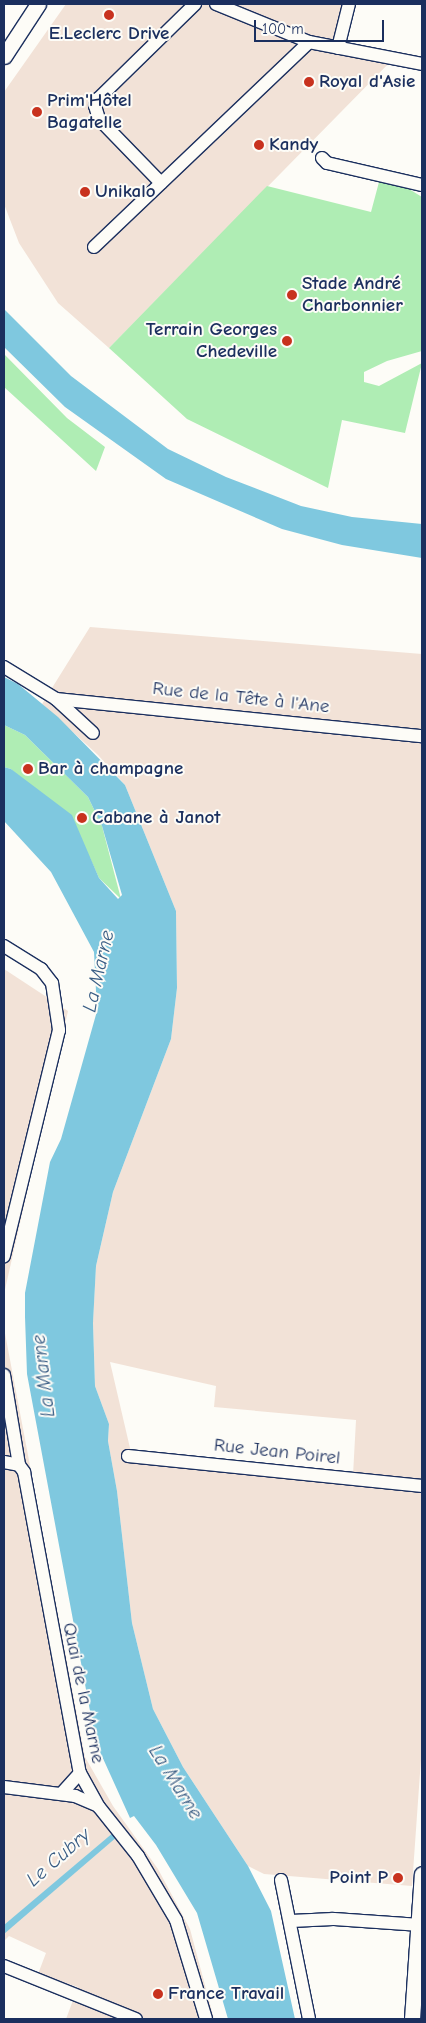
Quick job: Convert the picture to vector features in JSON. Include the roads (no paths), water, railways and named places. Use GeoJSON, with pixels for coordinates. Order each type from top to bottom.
{"type":"FeatureCollection","features":[{"type":"Feature","properties":{"kind":"main road"},"geometry":{"type":"LineString","coordinates":[[4,55],[30,4]]}},
{"type":"Feature","properties":{"kind":"main road"},"geometry":{"type":"LineString","coordinates":[[4,55],[38,4]]}},
{"type":"Feature","properties":{"kind":"main road"},"geometry":{"type":"LineString","coordinates":[[412,2019],[420,1948],[418,1925],[422,1874]]}},
{"type":"Feature","properties":{"kind":"street"},"geometry":{"type":"LineString","coordinates":[[161,183],[100,119],[94,106],[98,99],[195,4]]}},
{"type":"Feature","properties":{"kind":"street"},"geometry":{"type":"LineString","coordinates":[[216,4],[309,42],[422,64]]}},
{"type":"Feature","properties":{"kind":"street"},"geometry":{"type":"LineString","coordinates":[[338,48],[350,4]]}},
{"type":"Feature","properties":{"kind":"street"},"geometry":{"type":"LineString","coordinates":[[94,247],[309,42]]}},
{"type":"Feature","properties":{"kind":"street"},"geometry":{"type":"LineString","coordinates":[[322,158],[326,163],[422,185]]}},
{"type":"Feature","properties":{"kind":"street"},"geometry":{"type":"LineString","coordinates":[[4,667],[56,699],[93,733]]}},
{"type":"Feature","properties":{"kind":"street","name":"Rue de la Tête à l'Ane"},"geometry":{"type":"LineString","coordinates":[[56,699],[422,736]]}},
{"type":"Feature","properties":{"kind":"street"},"geometry":{"type":"LineString","coordinates":[[4,946],[41,969],[52,983],[58,1030],[4,1256]]}},
{"type":"Feature","properties":{"kind":"street","name":"Quai de la Marne"},"geometry":{"type":"LineString","coordinates":[[4,1375],[19,1465],[24,1472],[80,1774],[99,1807],[138,1856],[176,1920],[206,2019]]}},
{"type":"Feature","properties":{"kind":"street","name":"Rue Jean Poirel"},"geometry":{"type":"LineString","coordinates":[[128,1456],[422,1486]]}},
{"type":"Feature","properties":{"kind":"street"},"geometry":{"type":"LineString","coordinates":[[4,1462],[19,1465]]}},
{"type":"Feature","properties":{"kind":"street"},"geometry":{"type":"LineString","coordinates":[[61,1794],[80,1774]]}},
{"type":"Feature","properties":{"kind":"street"},"geometry":{"type":"LineString","coordinates":[[4,1787],[85,1798],[99,1807]]}},
{"type":"Feature","properties":{"kind":"street"},"geometry":{"type":"LineString","coordinates":[[281,1880],[291,1921],[309,2019]]}},
{"type":"Feature","properties":{"kind":"street"},"geometry":{"type":"LineString","coordinates":[[291,1921],[332,1919],[418,1925]]}},
{"type":"Feature","properties":{"kind":"street"},"geometry":{"type":"LineString","coordinates":[[4,1966],[136,2019]]}},
{"type":"Feature","properties":{"kind":"water"},"geometry":{"type":"Polygon","coordinates":[[[4,309],[71,376],[168,449],[226,477],[301,506],[352,517],[422,524],[422,558],[342,545],[282,529],[166,479],[65,407],[4,347],[4,309]]]}},
{"type":"Feature","properties":{"kind":"water","name":"La Marne"},"geometry":{"type":"Polygon","coordinates":[[[4,677],[18,684],[58,717],[125,785],[176,911],[177,988],[171,1039],[113,1192],[96,1266],[93,1323],[95,1386],[109,1424],[108,1441],[117,1491],[132,1623],[153,1709],[183,1767],[248,1866],[271,1911],[295,2019],[228,2019],[197,1913],[156,1845],[134,1816],[130,1818],[96,1743],[27,1374],[25,1317],[25,1293],[50,1162],[61,1139],[97,1011],[94,952],[51,872],[4,821],[4,767],[11,769],[72,815],[99,878],[118,899],[122,895],[102,826],[88,797],[25,735],[4,725],[4,677]]]}},
{"type":"Feature","properties":{"kind":"water"},"geometry":{"type":"Polygon","coordinates":[[[114,1832],[118,1836],[4,1934],[4,1925],[114,1832]]]}},
{"type":"Feature","properties":{"kind":"place","name":"E.Leclerc Drive"},"geometry":{"type":"Point","coordinates":[109,15]}},
{"type":"Feature","properties":{"kind":"place","name":"Royal d'Asie"},"geometry":{"type":"Point","coordinates":[309,82]}},
{"type":"Feature","properties":{"kind":"place","name":"Prim'Hôtel Bagatelle"},"geometry":{"type":"Point","coordinates":[37,112]}},
{"type":"Feature","properties":{"kind":"place","name":"Kandy"},"geometry":{"type":"Point","coordinates":[259,145]}},
{"type":"Feature","properties":{"kind":"place","name":"Unikalo"},"geometry":{"type":"Point","coordinates":[85,192]}},
{"type":"Feature","properties":{"kind":"place","name":"Stade André Charbonnier"},"geometry":{"type":"Point","coordinates":[292,295]}},
{"type":"Feature","properties":{"kind":"place","name":"Terrain Georges Chedeville"},"geometry":{"type":"Point","coordinates":[287,341]}},
{"type":"Feature","properties":{"kind":"place","name":"Bar à champagne"},"geometry":{"type":"Point","coordinates":[28,769]}},
{"type":"Feature","properties":{"kind":"place","name":"Cabane à Janot"},"geometry":{"type":"Point","coordinates":[82,818]}},
{"type":"Feature","properties":{"kind":"place","name":"Point P"},"geometry":{"type":"Point","coordinates":[398,1878]}},
{"type":"Feature","properties":{"kind":"place","name":"France Travail"},"geometry":{"type":"Point","coordinates":[158,1994]}},
{"type":"Feature","properties":{"kind":"water label","name":"Le Cubry"},"geometry":{"type":"Point","coordinates":[58,1857]}}]}
